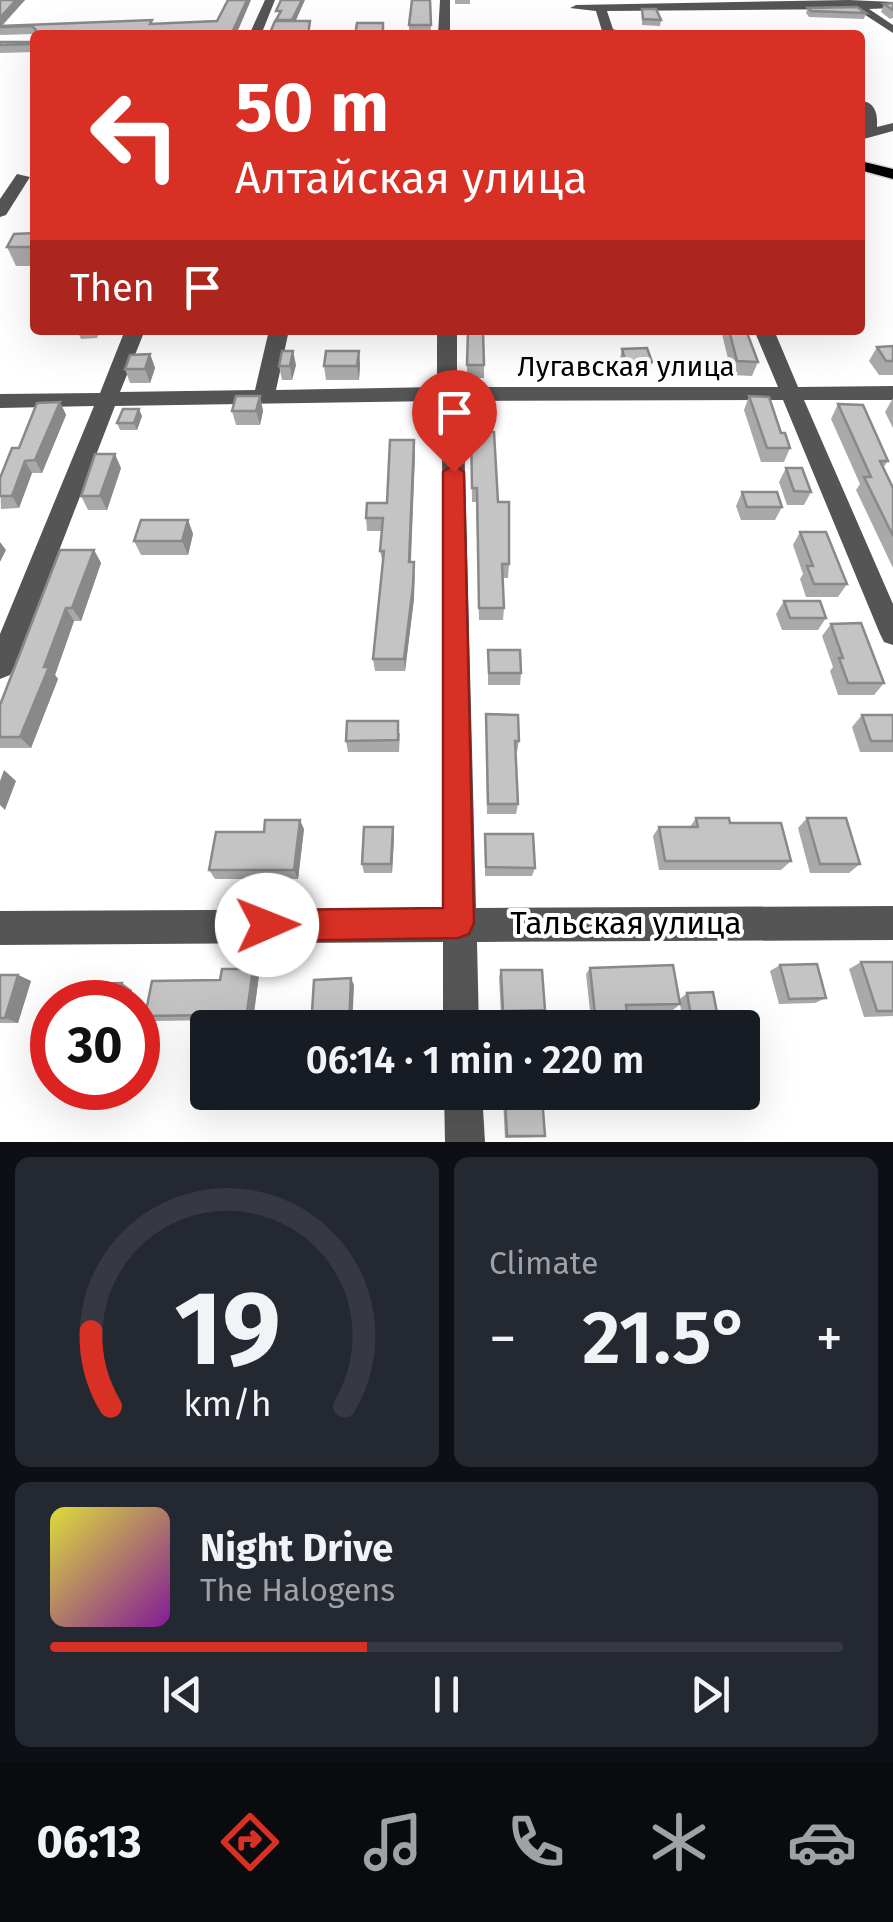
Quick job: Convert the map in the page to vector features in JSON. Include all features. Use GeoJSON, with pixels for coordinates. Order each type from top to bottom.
{"type":"FeatureCollection","features":[{"type":"Feature","properties":{"kind":"street"},"geometry":{"type":"LineString","coordinates":[[257,30],[270,0]]}},
{"type":"Feature","properties":{"kind":"street"},"geometry":{"type":"LineString","coordinates":[[444,30],[445,0]]}},
{"type":"Feature","properties":{"kind":"street"},"geometry":{"type":"LineString","coordinates":[[576,8],[856,2],[893,5]]}},
{"type":"Feature","properties":{"kind":"street"},"geometry":{"type":"LineString","coordinates":[[856,2],[893,30]]}},
{"type":"Feature","properties":{"kind":"street"},"geometry":{"type":"LineString","coordinates":[[600,8],[608,30]]}},
{"type":"Feature","properties":{"kind":"street"},"geometry":{"type":"LineString","coordinates":[[865,105],[871,115],[865,134]]}},
{"type":"Feature","properties":{"kind":"street"},"geometry":{"type":"LineString","coordinates":[[865,134],[893,127]]}},
{"type":"Feature","properties":{"kind":"street"},"geometry":{"type":"LineString","coordinates":[[0,178],[29,177]]}},
{"type":"Feature","properties":{"kind":"street"},"geometry":{"type":"LineString","coordinates":[[0,212],[29,177]]}},
{"type":"Feature","properties":{"kind":"street"},"geometry":{"type":"LineString","coordinates":[[0,668],[133,335]]}},
{"type":"Feature","properties":{"kind":"street"},"geometry":{"type":"LineString","coordinates":[[264,398],[278,335]]}},
{"type":"Feature","properties":{"kind":"street"},"geometry":{"type":"LineString","coordinates":[[447,335],[447,394],[454,434],[461,1010]]}},
{"type":"Feature","properties":{"kind":"street"},"geometry":{"type":"LineString","coordinates":[[766,335],[893,634]]}},
{"type":"Feature","properties":{"kind":"street","name":"Лугавская улица"},"geometry":{"type":"LineString","coordinates":[[0,401],[893,393]]}},
{"type":"Feature","properties":{"kind":"street","name":"Тальская улица"},"geometry":{"type":"LineString","coordinates":[[0,928],[893,923]]}},
{"type":"Feature","properties":{"kind":"street"},"geometry":{"type":"LineString","coordinates":[[464,1110],[465,1142]]}},
{"type":"Feature","properties":{"kind":"building"},"geometry":{"type":"Polygon","coordinates":[[[0,0],[16,0],[0,18],[0,0]]]}},
{"type":"Feature","properties":{"kind":"building"},"geometry":{"type":"Polygon","coordinates":[[[228,0],[247,0],[233,30],[0,27],[152,20],[150,24],[217,21],[228,0]]]}},
{"type":"Feature","properties":{"kind":"building"},"geometry":{"type":"Polygon","coordinates":[[[281,0],[302,0],[292,20],[276,20],[281,0]]]}},
{"type":"Feature","properties":{"kind":"building"},"geometry":{"type":"Polygon","coordinates":[[[412,0],[430,0],[431,25],[409,25],[412,0]]]}},
{"type":"Feature","properties":{"kind":"building"},"geometry":{"type":"Polygon","coordinates":[[[857,7],[866,13],[808,8],[857,7]]]}},
{"type":"Feature","properties":{"kind":"building"},"geometry":{"type":"Polygon","coordinates":[[[642,9],[656,9],[661,20],[643,19],[642,9]]]}},
{"type":"Feature","properties":{"kind":"building"},"geometry":{"type":"Polygon","coordinates":[[[275,21],[310,21],[309,30],[271,30],[275,21]]]}},
{"type":"Feature","properties":{"kind":"building"},"geometry":{"type":"Polygon","coordinates":[[[357,23],[383,23],[383,30],[356,30],[357,23]]]}},
{"type":"Feature","properties":{"kind":"building"},"geometry":{"type":"Polygon","coordinates":[[[30,42],[30,44],[0,45],[30,42]]]}},
{"type":"Feature","properties":{"kind":"building"},"geometry":{"type":"Polygon","coordinates":[[[30,233],[30,247],[7,247],[14,234],[30,233]]]}},
{"type":"Feature","properties":{"kind":"building"},"geometry":{"type":"Polygon","coordinates":[[[468,335],[483,335],[484,365],[467,365],[468,335]]]}},
{"type":"Feature","properties":{"kind":"building"},"geometry":{"type":"Polygon","coordinates":[[[730,335],[748,335],[758,362],[737,361],[730,335]]]}},
{"type":"Feature","properties":{"kind":"building"},"geometry":{"type":"Polygon","coordinates":[[[893,346],[893,361],[886,361],[877,347],[893,346]]]}},
{"type":"Feature","properties":{"kind":"building"},"geometry":{"type":"Polygon","coordinates":[[[647,348],[652,362],[626,363],[622,349],[647,348]]]}},
{"type":"Feature","properties":{"kind":"building"},"geometry":{"type":"Polygon","coordinates":[[[282,351],[293,351],[290,366],[279,366],[282,351]]]}},
{"type":"Feature","properties":{"kind":"building"},"geometry":{"type":"Polygon","coordinates":[[[326,351],[359,351],[357,366],[324,366],[326,351]]]}},
{"type":"Feature","properties":{"kind":"building"},"geometry":{"type":"Polygon","coordinates":[[[150,354],[145,369],[125,369],[130,355],[150,354]]]}},
{"type":"Feature","properties":{"kind":"building"},"geometry":{"type":"Polygon","coordinates":[[[236,396],[260,396],[256,411],[232,411],[236,396]]]}},
{"type":"Feature","properties":{"kind":"building"},"geometry":{"type":"Polygon","coordinates":[[[749,396],[769,397],[790,448],[767,448],[749,396]]]}},
{"type":"Feature","properties":{"kind":"building"},"geometry":{"type":"Polygon","coordinates":[[[60,402],[35,460],[25,461],[12,496],[0,496],[0,478],[12,448],[19,448],[37,403],[60,402]]]}},
{"type":"Feature","properties":{"kind":"building"},"geometry":{"type":"Polygon","coordinates":[[[838,404],[863,405],[888,461],[880,461],[893,488],[893,536],[864,477],[871,477],[838,404]]]}},
{"type":"Feature","properties":{"kind":"building"},"geometry":{"type":"Polygon","coordinates":[[[123,409],[139,409],[134,423],[117,423],[123,409]]]}},
{"type":"Feature","properties":{"kind":"building"},"geometry":{"type":"Polygon","coordinates":[[[471,432],[494,432],[498,502],[509,502],[509,564],[502,564],[504,608],[479,608],[477,488],[472,488],[471,432]]]}},
{"type":"Feature","properties":{"kind":"building"},"geometry":{"type":"Polygon","coordinates":[[[390,440],[414,440],[409,562],[414,562],[413,586],[404,659],[373,659],[384,551],[380,551],[383,518],[366,518],[367,503],[387,503],[390,440]]]}},
{"type":"Feature","properties":{"kind":"building"},"geometry":{"type":"Polygon","coordinates":[[[95,454],[115,454],[100,496],[81,496],[95,454]]]}},
{"type":"Feature","properties":{"kind":"building"},"geometry":{"type":"Polygon","coordinates":[[[786,468],[802,468],[811,492],[794,491],[786,468]]]}},
{"type":"Feature","properties":{"kind":"building"},"geometry":{"type":"Polygon","coordinates":[[[742,492],[777,492],[782,507],[747,507],[742,492]]]}},
{"type":"Feature","properties":{"kind":"building"},"geometry":{"type":"Polygon","coordinates":[[[141,520],[188,520],[182,541],[134,541],[141,520]]]}},
{"type":"Feature","properties":{"kind":"building"},"geometry":{"type":"Polygon","coordinates":[[[800,532],[826,532],[847,584],[814,584],[807,566],[813,566],[800,532]]]}},
{"type":"Feature","properties":{"kind":"building"},"geometry":{"type":"Polygon","coordinates":[[[60,550],[94,550],[72,608],[66,608],[44,667],[49,667],[20,737],[0,737],[0,705],[60,550]]]}},
{"type":"Feature","properties":{"kind":"building"},"geometry":{"type":"Polygon","coordinates":[[[784,601],[820,601],[826,618],[790,618],[784,601]]]}},
{"type":"Feature","properties":{"kind":"building"},"geometry":{"type":"Polygon","coordinates":[[[861,623],[884,683],[848,683],[831,624],[861,623]]]}},
{"type":"Feature","properties":{"kind":"building"},"geometry":{"type":"Polygon","coordinates":[[[488,650],[520,650],[521,673],[489,673],[488,650]]]}},
{"type":"Feature","properties":{"kind":"building"},"geometry":{"type":"Polygon","coordinates":[[[486,714],[518,715],[518,804],[488,804],[486,714]]]}},
{"type":"Feature","properties":{"kind":"building"},"geometry":{"type":"Polygon","coordinates":[[[862,715],[893,715],[893,741],[871,741],[862,715]]]}},
{"type":"Feature","properties":{"kind":"building"},"geometry":{"type":"Polygon","coordinates":[[[347,721],[398,721],[398,740],[346,741],[347,721]]]}},
{"type":"Feature","properties":{"kind":"building"},"geometry":{"type":"Polygon","coordinates":[[[696,818],[781,823],[791,861],[665,861],[659,827],[698,827],[696,818]]]}},
{"type":"Feature","properties":{"kind":"building"},"geometry":{"type":"Polygon","coordinates":[[[807,818],[846,818],[860,864],[820,864],[807,818]]]}},
{"type":"Feature","properties":{"kind":"building"},"geometry":{"type":"Polygon","coordinates":[[[265,820],[300,820],[294,870],[209,870],[216,832],[264,832],[265,820]]]}},
{"type":"Feature","properties":{"kind":"building"},"geometry":{"type":"Polygon","coordinates":[[[364,827],[393,827],[391,864],[362,864],[364,827]]]}},
{"type":"Feature","properties":{"kind":"building"},"geometry":{"type":"Polygon","coordinates":[[[485,834],[533,834],[535,868],[486,867],[485,834]]]}},
{"type":"Feature","properties":{"kind":"building"},"geometry":{"type":"Polygon","coordinates":[[[861,962],[893,962],[893,1011],[877,1011],[861,962]]]}},
{"type":"Feature","properties":{"kind":"building"},"geometry":{"type":"Polygon","coordinates":[[[817,964],[826,998],[789,999],[780,965],[817,964]]]}},
{"type":"Feature","properties":{"kind":"building"},"geometry":{"type":"Polygon","coordinates":[[[673,965],[680,1004],[595,1010],[590,968],[673,965]]]}},
{"type":"Feature","properties":{"kind":"building"},"geometry":{"type":"Polygon","coordinates":[[[222,969],[253,969],[247,1010],[190,1010],[190,1015],[160,1016],[160,981],[220,980],[222,969]]]}},
{"type":"Feature","properties":{"kind":"building"},"geometry":{"type":"Polygon","coordinates":[[[501,970],[542,970],[545,1010],[503,1010],[501,970]]]}},
{"type":"Feature","properties":{"kind":"building"},"geometry":{"type":"Polygon","coordinates":[[[0,975],[18,975],[5,1018],[0,1018],[0,975]]]}},
{"type":"Feature","properties":{"kind":"building"},"geometry":{"type":"Polygon","coordinates":[[[351,978],[350,1010],[312,1010],[314,980],[351,978]]]}},
{"type":"Feature","properties":{"kind":"building"},"geometry":{"type":"Polygon","coordinates":[[[713,992],[716,1010],[690,1010],[687,993],[713,992]]]}},
{"type":"Feature","properties":{"kind":"building"},"geometry":{"type":"Polygon","coordinates":[[[506,1110],[543,1110],[545,1136],[507,1136],[506,1110]]]}},
{"type":"Feature","properties":{"kind":"route"},"geometry":{"type":"LineString","coordinates":[[267,925],[458,923],[454,472]]}}]}
